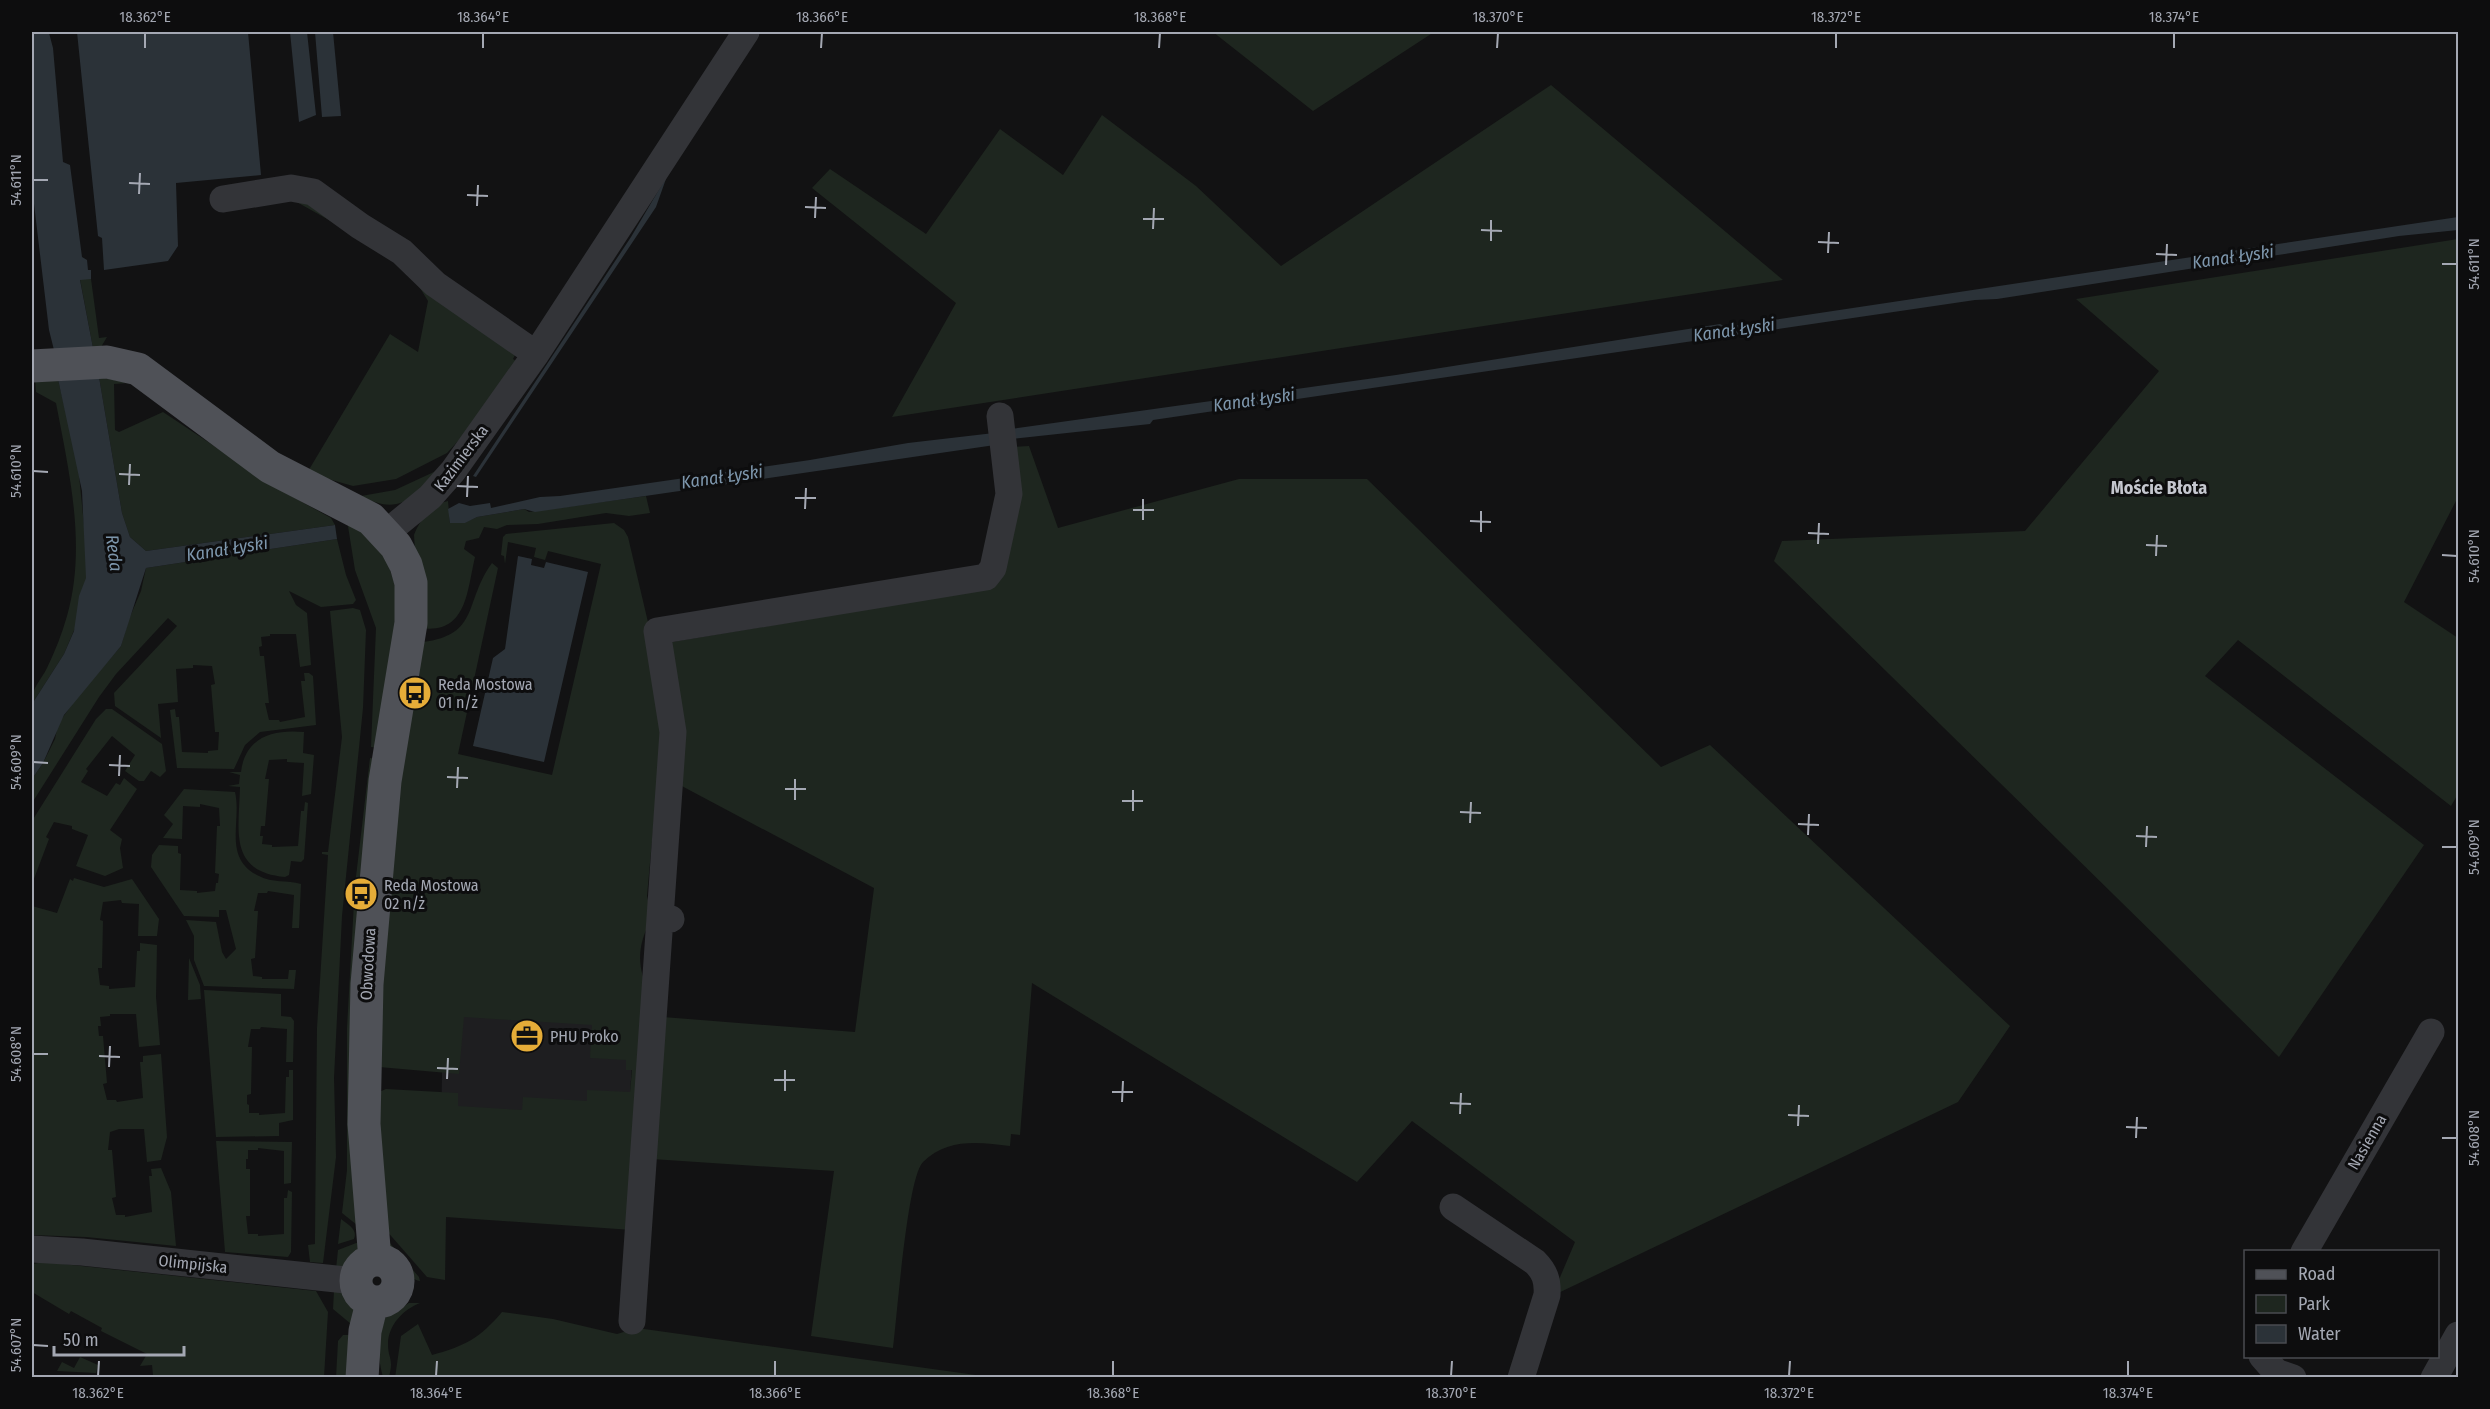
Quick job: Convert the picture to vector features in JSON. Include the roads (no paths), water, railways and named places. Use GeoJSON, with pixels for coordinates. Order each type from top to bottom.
{"type":"FeatureCollection","features":[{"type":"Feature","properties":{"kind":"main road"},"geometry":{"type":"LineString","coordinates":[[38,365],[106,362],[138,369],[270,467],[372,519],[386,533]]}},
{"type":"Feature","properties":{"kind":"main road","name":"Obwodowa"},"geometry":{"type":"LineString","coordinates":[[363,1377],[367,1281],[364,1124],[367,984],[379,830],[390,743],[411,623],[412,601],[406,565],[386,533]]}},
{"type":"Feature","properties":{"kind":"street","name":"Kazimierska"},"geometry":{"type":"LineString","coordinates":[[386,533],[445,482],[536,354],[746,32]]}},
{"type":"Feature","properties":{"kind":"street"},"geometry":{"type":"LineString","coordinates":[[223,199],[291,188],[313,192],[360,226],[402,252],[435,284],[536,354]]}},
{"type":"Feature","properties":{"kind":"street"},"geometry":{"type":"LineString","coordinates":[[632,1321],[665,919],[673,732],[657,631],[986,577],[993,568],[1009,494],[1000,416]]}},
{"type":"Feature","properties":{"kind":"street","name":"Nasienna"},"geometry":{"type":"LineString","coordinates":[[2305,1250],[2431,1032]]}},
{"type":"Feature","properties":{"kind":"street"},"geometry":{"type":"LineString","coordinates":[[1453,1207],[1535,1262],[1544,1271],[1548,1285],[1547,1296],[1521,1377]]}},
{"type":"Feature","properties":{"kind":"street","name":"Olimpijska"},"geometry":{"type":"LineString","coordinates":[[32,1249],[367,1281]]}},
{"type":"Feature","properties":{"kind":"street"},"geometry":{"type":"LineString","coordinates":[[2434,1377],[2458,1335]]}},
{"type":"Feature","properties":{"kind":"street"},"geometry":{"type":"LineString","coordinates":[[2264,1358],[2276,1372],[2293,1377]]}},
{"type":"Feature","properties":{"kind":"water"},"geometry":{"type":"Polygon","coordinates":[[[32,32],[52,32],[49,33],[53,48],[63,162],[70,165],[82,257],[87,260],[88,270],[91,270],[91,279],[80,280],[93,348],[54,350],[49,330],[32,187],[32,32]]]}},
{"type":"Feature","properties":{"kind":"water"},"geometry":{"type":"Polygon","coordinates":[[[77,32],[248,32],[261,175],[176,183],[178,246],[168,261],[104,270],[102,238],[98,236],[77,32]]]}},
{"type":"Feature","properties":{"kind":"water"},"geometry":{"type":"Polygon","coordinates":[[[290,32],[307,32],[316,115],[299,122],[290,32]]]}},
{"type":"Feature","properties":{"kind":"water"},"geometry":{"type":"Polygon","coordinates":[[[315,32],[333,32],[341,116],[322,117],[315,32]]]}},
{"type":"Feature","properties":{"kind":"water"},"geometry":{"type":"Polygon","coordinates":[[[667,176],[656,207],[476,477],[473,476],[631,237],[667,176]]]}},
{"type":"Feature","properties":{"kind":"water","name":"Kanał Łyski"},"geometry":{"type":"Polygon","coordinates":[[[2458,217],[2458,230],[2399,236],[1997,299],[1975,300],[1730,336],[1721,340],[1707,339],[1153,420],[1150,424],[1012,439],[1011,429],[1396,375],[1720,324],[1726,327],[2458,217]]]}},
{"type":"Feature","properties":{"kind":"water"},"geometry":{"type":"Polygon","coordinates":[[[99,377],[122,513],[130,537],[146,551],[335,525],[337,539],[146,568],[121,646],[64,715],[43,763],[32,779],[32,704],[64,654],[74,631],[79,596],[86,578],[82,491],[58,379],[99,377]]]}},
{"type":"Feature","properties":{"kind":"water","name":"Kanał Łyski"},"geometry":{"type":"Polygon","coordinates":[[[994,433],[995,445],[535,512],[524,509],[477,517],[465,523],[450,523],[448,509],[459,503],[470,506],[490,503],[491,508],[540,497],[810,460],[908,443],[994,433]]]}},
{"type":"Feature","properties":{"kind":"water"},"geometry":{"type":"Polygon","coordinates":[[[518,556],[532,559],[531,565],[544,568],[546,562],[588,572],[544,762],[473,746],[493,658],[505,649],[518,556]]]}},
{"type":"Feature","properties":{"kind":"place","name":"Reda Mostowa 01 n/ż"},"geometry":{"type":"Point","coordinates":[415,693]}},
{"type":"Feature","properties":{"kind":"place","name":"Reda Mostowa 02 n/ż"},"geometry":{"type":"Point","coordinates":[361,894]}},
{"type":"Feature","properties":{"kind":"place","name":"PHU Proko"},"geometry":{"type":"Point","coordinates":[527,1036]}},
{"type":"Feature","properties":{"kind":"district","name":"Moście Błota"},"geometry":{"type":"Point","coordinates":[2159,488]}},
{"type":"Feature","properties":{"kind":"water label","name":"Reda"},"geometry":{"type":"Point","coordinates":[114,553]}}]}
